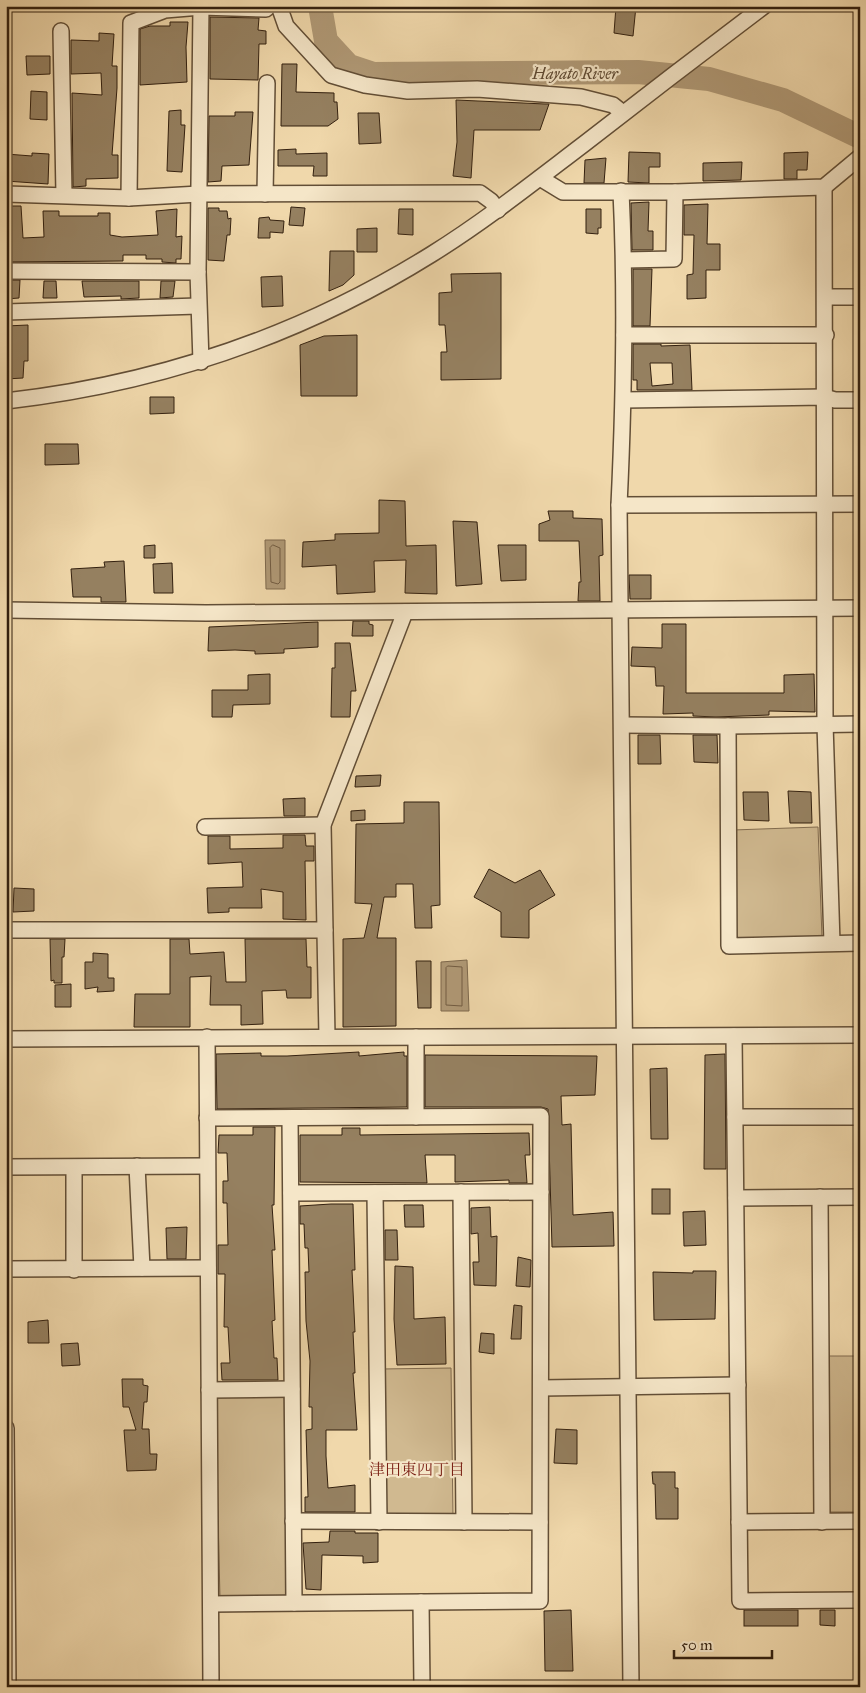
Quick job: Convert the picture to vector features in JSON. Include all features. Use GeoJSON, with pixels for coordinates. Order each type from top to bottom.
{"type":"FeatureCollection","features":[{"type":"Feature","properties":{"kind":"street"},"geometry":{"type":"LineString","coordinates":[[129,198],[131,23],[165,10],[201,7],[266,10],[268,6]]}},
{"type":"Feature","properties":{"kind":"street"},"geometry":{"type":"LineString","coordinates":[[279,6],[286,26],[331,75],[365,85],[408,91],[477,90],[581,97],[613,105],[624,113]]}},
{"type":"Feature","properties":{"kind":"street"},"geometry":{"type":"LineString","coordinates":[[6,401],[46,396],[145,378],[201,362],[300,323],[357,297],[432,254],[498,210],[764,6]]}},
{"type":"Feature","properties":{"kind":"street"},"geometry":{"type":"LineString","coordinates":[[201,7],[198,272],[201,362]]}},
{"type":"Feature","properties":{"kind":"street"},"geometry":{"type":"LineString","coordinates":[[61,31],[64,195]]}},
{"type":"Feature","properties":{"kind":"street"},"geometry":{"type":"LineString","coordinates":[[265,194],[267,83]]}},
{"type":"Feature","properties":{"kind":"street"},"geometry":{"type":"LineString","coordinates":[[540,178],[563,192],[676,192],[824,186],[856,159]]}},
{"type":"Feature","properties":{"kind":"street"},"geometry":{"type":"LineString","coordinates":[[824,186],[826,297],[824,397],[825,724],[832,943]]}},
{"type":"Feature","properties":{"kind":"street"},"geometry":{"type":"LineString","coordinates":[[621,191],[625,260],[624,400],[619,505],[626,1037],[631,1687]]}},
{"type":"Feature","properties":{"kind":"street"},"geometry":{"type":"LineString","coordinates":[[625,260],[674,259],[676,192]]}},
{"type":"Feature","properties":{"kind":"street"},"geometry":{"type":"LineString","coordinates":[[6,194],[129,198],[199,194],[480,193],[491,200],[498,210]]}},
{"type":"Feature","properties":{"kind":"street"},"geometry":{"type":"LineString","coordinates":[[6,271],[198,272]]}},
{"type":"Feature","properties":{"kind":"street"},"geometry":{"type":"LineString","coordinates":[[826,297],[860,297]]}},
{"type":"Feature","properties":{"kind":"street"},"geometry":{"type":"LineString","coordinates":[[6,312],[198,306]]}},
{"type":"Feature","properties":{"kind":"street"},"geometry":{"type":"LineString","coordinates":[[624,335],[826,335]]}},
{"type":"Feature","properties":{"kind":"street"},"geometry":{"type":"LineString","coordinates":[[624,400],[824,397],[835,400],[860,400]]}},
{"type":"Feature","properties":{"kind":"street"},"geometry":{"type":"LineString","coordinates":[[619,505],[860,504]]}},
{"type":"Feature","properties":{"kind":"street"},"geometry":{"type":"LineString","coordinates":[[6,610],[206,613],[860,608]]}},
{"type":"Feature","properties":{"kind":"street"},"geometry":{"type":"LineString","coordinates":[[327,1037],[323,825],[404,612]]}},
{"type":"Feature","properties":{"kind":"street"},"geometry":{"type":"LineString","coordinates":[[622,725],[860,724]]}},
{"type":"Feature","properties":{"kind":"street"},"geometry":{"type":"LineString","coordinates":[[728,726],[729,946],[860,944]]}},
{"type":"Feature","properties":{"kind":"street"},"geometry":{"type":"LineString","coordinates":[[205,827],[323,825]]}},
{"type":"Feature","properties":{"kind":"street"},"geometry":{"type":"LineString","coordinates":[[6,930],[325,930]]}},
{"type":"Feature","properties":{"kind":"street"},"geometry":{"type":"LineString","coordinates":[[6,1039],[860,1035]]}},
{"type":"Feature","properties":{"kind":"street"},"geometry":{"type":"LineString","coordinates":[[734,1036],[740,1601],[860,1600]]}},
{"type":"Feature","properties":{"kind":"street"},"geometry":{"type":"LineString","coordinates":[[207,1037],[211,1687]]}},
{"type":"Feature","properties":{"kind":"street"},"geometry":{"type":"LineString","coordinates":[[416,1037],[416,1117]]}},
{"type":"Feature","properties":{"kind":"street"},"geometry":{"type":"LineString","coordinates":[[207,1118],[541,1116],[540,1601],[211,1604]]}},
{"type":"Feature","properties":{"kind":"street"},"geometry":{"type":"LineString","coordinates":[[735,1118],[860,1117]]}},
{"type":"Feature","properties":{"kind":"street"},"geometry":{"type":"LineString","coordinates":[[290,1118],[294,1603]]}},
{"type":"Feature","properties":{"kind":"street"},"geometry":{"type":"LineString","coordinates":[[137,1166],[142,1268]]}},
{"type":"Feature","properties":{"kind":"street"},"geometry":{"type":"LineString","coordinates":[[6,1167],[208,1166]]}},
{"type":"Feature","properties":{"kind":"street"},"geometry":{"type":"LineString","coordinates":[[74,1168],[74,1270]]}},
{"type":"Feature","properties":{"kind":"street"},"geometry":{"type":"LineString","coordinates":[[461,1192],[464,1522]]}},
{"type":"Feature","properties":{"kind":"street"},"geometry":{"type":"LineString","coordinates":[[291,1193],[541,1192]]}},
{"type":"Feature","properties":{"kind":"street"},"geometry":{"type":"LineString","coordinates":[[375,1193],[379,1522]]}},
{"type":"Feature","properties":{"kind":"street"},"geometry":{"type":"LineString","coordinates":[[820,1197],[822,1522]]}},
{"type":"Feature","properties":{"kind":"street"},"geometry":{"type":"LineString","coordinates":[[736,1198],[860,1197]]}},
{"type":"Feature","properties":{"kind":"street"},"geometry":{"type":"LineString","coordinates":[[6,1269],[208,1268]]}},
{"type":"Feature","properties":{"kind":"street"},"geometry":{"type":"LineString","coordinates":[[541,1388],[738,1385]]}},
{"type":"Feature","properties":{"kind":"street"},"geometry":{"type":"LineString","coordinates":[[209,1390],[292,1390]]}},
{"type":"Feature","properties":{"kind":"street"},"geometry":{"type":"LineString","coordinates":[[6,1428],[8,1687]]}},
{"type":"Feature","properties":{"kind":"street"},"geometry":{"type":"LineString","coordinates":[[294,1521],[540,1522]]}},
{"type":"Feature","properties":{"kind":"street"},"geometry":{"type":"LineString","coordinates":[[739,1522],[860,1521]]}},
{"type":"Feature","properties":{"kind":"street"},"geometry":{"type":"LineString","coordinates":[[420,1602],[422,1687]]}},
{"type":"Feature","properties":{"kind":"shaded area"},"geometry":{"type":"Polygon","coordinates":[[[818,827],[822,938],[734,941],[733,830],[818,827]]]}},
{"type":"Feature","properties":{"kind":"shaded area"},"geometry":{"type":"Polygon","coordinates":[[[827,1356],[860,1356],[860,1512],[827,1512],[827,1356]]]}},
{"type":"Feature","properties":{"kind":"shaded area"},"geometry":{"type":"Polygon","coordinates":[[[451,1368],[453,1517],[383,1518],[381,1369],[451,1368]]]}},
{"type":"Feature","properties":{"kind":"shaded area"},"geometry":{"type":"Polygon","coordinates":[[[284,1395],[287,1600],[220,1598],[215,1396],[284,1395]]]}},
{"type":"Feature","properties":{"kind":"water"},"geometry":{"type":"Polygon","coordinates":[[[265,540],[285,540],[285,589],[266,589],[265,540]]]}},
{"type":"Feature","properties":{"kind":"water"},"geometry":{"type":"Polygon","coordinates":[[[467,960],[469,1011],[441,1011],[441,962],[467,960]]]}},
{"type":"Feature","properties":{"kind":"building"},"geometry":{"type":"Polygon","coordinates":[[[616,6],[636,6],[633,36],[614,33],[616,6]]]}},
{"type":"Feature","properties":{"kind":"building"},"geometry":{"type":"Polygon","coordinates":[[[210,17],[259,18],[258,30],[266,31],[266,44],[259,44],[258,80],[210,79],[210,17]]]}},
{"type":"Feature","properties":{"kind":"building"},"geometry":{"type":"Polygon","coordinates":[[[170,22],[188,22],[186,47],[187,82],[140,85],[140,29],[150,26],[170,26],[170,22]]]}},
{"type":"Feature","properties":{"kind":"building"},"geometry":{"type":"Polygon","coordinates":[[[99,33],[114,34],[112,66],[117,66],[117,88],[112,155],[118,155],[118,178],[86,179],[86,186],[73,187],[72,93],[102,95],[101,73],[71,74],[71,40],[99,41],[99,33]]]}},
{"type":"Feature","properties":{"kind":"building"},"geometry":{"type":"Polygon","coordinates":[[[26,56],[50,56],[50,74],[27,75],[26,56]]]}},
{"type":"Feature","properties":{"kind":"building"},"geometry":{"type":"Polygon","coordinates":[[[282,64],[297,64],[296,92],[334,93],[334,102],[337,102],[338,119],[328,126],[281,126],[282,64]]]}},
{"type":"Feature","properties":{"kind":"building"},"geometry":{"type":"Polygon","coordinates":[[[31,91],[47,92],[47,120],[30,119],[31,91]]]}},
{"type":"Feature","properties":{"kind":"building"},"geometry":{"type":"Polygon","coordinates":[[[456,100],[549,104],[540,130],[474,130],[471,178],[453,176],[457,142],[456,100]]]}},
{"type":"Feature","properties":{"kind":"building"},"geometry":{"type":"Polygon","coordinates":[[[181,110],[181,125],[185,125],[182,172],[167,171],[169,111],[181,110]]]}},
{"type":"Feature","properties":{"kind":"building"},"geometry":{"type":"Polygon","coordinates":[[[235,112],[253,112],[249,165],[222,166],[221,181],[208,182],[209,116],[235,116],[235,112]]]}},
{"type":"Feature","properties":{"kind":"building"},"geometry":{"type":"Polygon","coordinates":[[[358,113],[379,113],[381,143],[359,144],[358,113]]]}},
{"type":"Feature","properties":{"kind":"building"},"geometry":{"type":"Polygon","coordinates":[[[296,149],[296,154],[327,153],[327,176],[313,176],[314,166],[278,166],[278,150],[296,149]]]}},
{"type":"Feature","properties":{"kind":"building"},"geometry":{"type":"Polygon","coordinates":[[[629,152],[660,153],[660,167],[649,167],[649,183],[628,182],[629,152]]]}},
{"type":"Feature","properties":{"kind":"building"},"geometry":{"type":"Polygon","coordinates":[[[808,152],[807,170],[797,170],[797,179],[784,179],[784,153],[808,152]]]}},
{"type":"Feature","properties":{"kind":"building"},"geometry":{"type":"Polygon","coordinates":[[[32,153],[49,154],[48,184],[6,181],[6,154],[32,156],[32,153]]]}},
{"type":"Feature","properties":{"kind":"building"},"geometry":{"type":"Polygon","coordinates":[[[606,158],[604,183],[584,183],[585,160],[606,158]]]}},
{"type":"Feature","properties":{"kind":"building"},"geometry":{"type":"Polygon","coordinates":[[[742,162],[741,180],[703,181],[703,163],[742,162]]]}},
{"type":"Feature","properties":{"kind":"building"},"geometry":{"type":"Polygon","coordinates":[[[649,202],[648,231],[653,231],[653,250],[632,250],[631,203],[649,202]]]}},
{"type":"Feature","properties":{"kind":"building"},"geometry":{"type":"Polygon","coordinates":[[[708,204],[707,244],[720,244],[720,270],[706,270],[706,298],[687,299],[687,275],[693,274],[694,235],[684,235],[684,205],[708,204]]]}},
{"type":"Feature","properties":{"kind":"building"},"geometry":{"type":"Polygon","coordinates":[[[6,206],[21,206],[23,238],[44,237],[43,211],[59,211],[59,216],[98,216],[98,213],[110,213],[110,235],[122,237],[158,235],[156,211],[177,209],[176,237],[182,236],[181,259],[176,259],[176,263],[162,262],[162,259],[146,259],[146,255],[123,255],[123,261],[6,262],[6,206]]]}},
{"type":"Feature","properties":{"kind":"building"},"geometry":{"type":"Polygon","coordinates":[[[291,207],[305,208],[303,226],[289,225],[291,207]]]}},
{"type":"Feature","properties":{"kind":"building"},"geometry":{"type":"Polygon","coordinates":[[[208,208],[219,208],[219,211],[227,211],[228,219],[231,218],[230,235],[227,235],[224,261],[208,260],[208,208]]]}},
{"type":"Feature","properties":{"kind":"building"},"geometry":{"type":"Polygon","coordinates":[[[399,209],[413,209],[413,235],[398,234],[399,209]]]}},
{"type":"Feature","properties":{"kind":"building"},"geometry":{"type":"Polygon","coordinates":[[[586,209],[601,209],[601,228],[598,228],[598,234],[586,233],[586,209]]]}},
{"type":"Feature","properties":{"kind":"building"},"geometry":{"type":"Polygon","coordinates":[[[269,217],[270,220],[284,221],[283,233],[270,232],[270,238],[258,238],[259,218],[269,217]]]}},
{"type":"Feature","properties":{"kind":"building"},"geometry":{"type":"Polygon","coordinates":[[[377,228],[377,252],[357,252],[357,229],[377,228]]]}},
{"type":"Feature","properties":{"kind":"building"},"geometry":{"type":"Polygon","coordinates":[[[330,251],[354,251],[354,275],[343,285],[329,291],[330,251]]]}},
{"type":"Feature","properties":{"kind":"building"},"geometry":{"type":"Polygon","coordinates":[[[633,269],[652,269],[650,326],[633,326],[633,269]]]}},
{"type":"Feature","properties":{"kind":"building"},"geometry":{"type":"Polygon","coordinates":[[[501,273],[501,379],[441,380],[441,352],[447,352],[445,325],[439,325],[439,293],[452,292],[451,274],[501,273]]]}},
{"type":"Feature","properties":{"kind":"building"},"geometry":{"type":"Polygon","coordinates":[[[282,276],[283,306],[262,307],[261,277],[282,276]]]}},
{"type":"Feature","properties":{"kind":"building"},"geometry":{"type":"Polygon","coordinates":[[[6,280],[20,280],[19,298],[6,299],[6,280]]]}},
{"type":"Feature","properties":{"kind":"building"},"geometry":{"type":"Polygon","coordinates":[[[44,281],[56,281],[57,298],[43,298],[44,281]]]}},
{"type":"Feature","properties":{"kind":"building"},"geometry":{"type":"Polygon","coordinates":[[[82,281],[139,281],[139,298],[121,299],[121,296],[84,297],[82,281]]]}},
{"type":"Feature","properties":{"kind":"building"},"geometry":{"type":"Polygon","coordinates":[[[161,281],[175,281],[173,297],[160,298],[161,281]]]}},
{"type":"Feature","properties":{"kind":"building"},"geometry":{"type":"Polygon","coordinates":[[[28,325],[28,361],[24,361],[23,378],[6,379],[6,326],[28,325]]]}},
{"type":"Feature","properties":{"kind":"building"},"geometry":{"type":"Polygon","coordinates":[[[357,335],[357,396],[301,396],[300,345],[324,336],[357,335]]]}},
{"type":"Feature","properties":{"kind":"building"},"geometry":{"type":"Polygon","coordinates":[[[633,344],[661,344],[661,346],[690,345],[692,390],[637,390],[637,380],[633,380],[633,344]],[[650,363],[652,386],[673,384],[672,363],[650,363]]]}},
{"type":"Feature","properties":{"kind":"building"},"geometry":{"type":"Polygon","coordinates":[[[150,397],[174,397],[174,413],[150,414],[150,397]]]}},
{"type":"Feature","properties":{"kind":"building"},"geometry":{"type":"Polygon","coordinates":[[[45,444],[78,444],[79,464],[45,465],[45,444]]]}},
{"type":"Feature","properties":{"kind":"building"},"geometry":{"type":"Polygon","coordinates":[[[379,500],[405,501],[406,546],[436,545],[437,594],[405,593],[406,560],[374,561],[375,592],[337,594],[336,565],[302,567],[303,542],[335,540],[335,534],[379,533],[379,500]]]}},
{"type":"Feature","properties":{"kind":"building"},"geometry":{"type":"Polygon","coordinates":[[[548,511],[573,511],[573,518],[602,519],[603,555],[599,556],[600,601],[578,601],[579,582],[581,582],[579,541],[539,541],[539,524],[550,520],[548,511]]]}},
{"type":"Feature","properties":{"kind":"building"},"geometry":{"type":"Polygon","coordinates":[[[453,521],[477,522],[482,584],[456,586],[453,521]]]}},
{"type":"Feature","properties":{"kind":"building"},"geometry":{"type":"Polygon","coordinates":[[[155,545],[155,558],[144,558],[144,546],[155,545]]]}},
{"type":"Feature","properties":{"kind":"building"},"geometry":{"type":"Polygon","coordinates":[[[498,545],[526,545],[526,580],[501,581],[498,545]]]}},
{"type":"Feature","properties":{"kind":"building"},"geometry":{"type":"Polygon","coordinates":[[[124,561],[126,602],[101,602],[101,597],[73,597],[71,569],[105,567],[104,562],[124,561]]]}},
{"type":"Feature","properties":{"kind":"building"},"geometry":{"type":"Polygon","coordinates":[[[172,563],[173,593],[154,593],[153,564],[172,563]]]}},
{"type":"Feature","properties":{"kind":"building"},"geometry":{"type":"Polygon","coordinates":[[[629,575],[651,575],[651,599],[630,599],[629,575]]]}},
{"type":"Feature","properties":{"kind":"building"},"geometry":{"type":"Polygon","coordinates":[[[353,621],[369,621],[369,624],[373,625],[373,636],[352,636],[353,621]]]}},
{"type":"Feature","properties":{"kind":"building"},"geometry":{"type":"Polygon","coordinates":[[[318,622],[318,647],[284,649],[284,653],[255,654],[255,651],[208,651],[209,627],[318,622]]]}},
{"type":"Feature","properties":{"kind":"building"},"geometry":{"type":"Polygon","coordinates":[[[662,624],[686,624],[686,693],[784,693],[784,675],[814,674],[815,712],[769,711],[769,715],[716,717],[693,716],[693,713],[663,714],[664,686],[656,686],[655,667],[631,666],[632,647],[662,648],[662,624]]]}},
{"type":"Feature","properties":{"kind":"building"},"geometry":{"type":"Polygon","coordinates":[[[335,643],[350,643],[356,691],[351,691],[350,717],[331,717],[332,668],[335,668],[335,643]]]}},
{"type":"Feature","properties":{"kind":"building"},"geometry":{"type":"Polygon","coordinates":[[[270,674],[270,704],[233,705],[232,717],[212,717],[212,690],[248,690],[248,675],[270,674]]]}},
{"type":"Feature","properties":{"kind":"building"},"geometry":{"type":"Polygon","coordinates":[[[638,735],[660,735],[661,764],[638,764],[638,735]]]}},
{"type":"Feature","properties":{"kind":"building"},"geometry":{"type":"Polygon","coordinates":[[[693,735],[717,735],[718,763],[694,762],[693,735]]]}},
{"type":"Feature","properties":{"kind":"building"},"geometry":{"type":"Polygon","coordinates":[[[381,775],[380,786],[355,787],[356,776],[381,775]]]}},
{"type":"Feature","properties":{"kind":"building"},"geometry":{"type":"Polygon","coordinates":[[[788,791],[811,792],[812,823],[790,823],[788,791]]]}},
{"type":"Feature","properties":{"kind":"building"},"geometry":{"type":"Polygon","coordinates":[[[743,792],[768,792],[769,821],[744,820],[743,792]]]}},
{"type":"Feature","properties":{"kind":"building"},"geometry":{"type":"Polygon","coordinates":[[[305,798],[305,816],[284,816],[283,799],[305,798]]]}},
{"type":"Feature","properties":{"kind":"building"},"geometry":{"type":"Polygon","coordinates":[[[404,802],[439,802],[440,905],[431,906],[432,928],[415,928],[413,884],[396,884],[396,897],[384,897],[377,938],[396,938],[396,1026],[343,1027],[343,939],[364,938],[372,904],[355,903],[356,824],[404,823],[404,802]]]}},
{"type":"Feature","properties":{"kind":"building"},"geometry":{"type":"Polygon","coordinates":[[[365,810],[365,820],[351,821],[351,811],[365,810]]]}},
{"type":"Feature","properties":{"kind":"building"},"geometry":{"type":"Polygon","coordinates":[[[283,835],[305,835],[306,846],[314,846],[314,861],[305,861],[306,920],[283,919],[283,892],[261,889],[262,908],[229,908],[229,912],[208,913],[207,888],[243,887],[242,862],[208,864],[208,836],[230,836],[230,849],[283,848],[283,835]]]}},
{"type":"Feature","properties":{"kind":"building"},"geometry":{"type":"Polygon","coordinates":[[[489,869],[515,883],[540,870],[555,895],[529,910],[529,938],[501,937],[501,912],[474,897],[489,869]]]}},
{"type":"Feature","properties":{"kind":"building"},"geometry":{"type":"Polygon","coordinates":[[[14,888],[34,889],[34,911],[13,912],[14,888]]]}},
{"type":"Feature","properties":{"kind":"building"},"geometry":{"type":"Polygon","coordinates":[[[50,939],[65,939],[64,957],[62,957],[62,983],[54,983],[54,980],[51,981],[50,939]]]}},
{"type":"Feature","properties":{"kind":"building"},"geometry":{"type":"Polygon","coordinates":[[[170,939],[189,939],[190,954],[224,952],[226,982],[246,982],[245,939],[306,939],[307,967],[311,967],[311,998],[287,998],[286,990],[262,991],[263,1024],[241,1025],[241,1005],[210,1005],[211,976],[190,977],[190,1027],[134,1027],[135,994],[170,994],[170,939]]]}},
{"type":"Feature","properties":{"kind":"building"},"geometry":{"type":"Polygon","coordinates":[[[93,953],[108,954],[108,978],[114,978],[114,991],[97,992],[98,987],[85,989],[85,962],[93,962],[93,953]]]}},
{"type":"Feature","properties":{"kind":"building"},"geometry":{"type":"Polygon","coordinates":[[[416,961],[431,961],[431,1008],[418,1008],[416,961]]]}},
{"type":"Feature","properties":{"kind":"building"},"geometry":{"type":"Polygon","coordinates":[[[71,984],[71,1007],[55,1007],[55,985],[71,984]]]}},
{"type":"Feature","properties":{"kind":"building"},"geometry":{"type":"Polygon","coordinates":[[[359,1052],[359,1056],[404,1052],[404,1056],[407,1056],[407,1107],[217,1109],[216,1054],[261,1053],[261,1056],[287,1056],[359,1052]]]}},
{"type":"Feature","properties":{"kind":"building"},"geometry":{"type":"Polygon","coordinates":[[[725,1054],[726,1169],[704,1169],[705,1055],[725,1054]]]}},
{"type":"Feature","properties":{"kind":"building"},"geometry":{"type":"Polygon","coordinates":[[[425,1055],[597,1056],[595,1095],[561,1096],[562,1125],[571,1124],[573,1215],[613,1212],[614,1246],[552,1247],[548,1109],[541,1107],[425,1107],[425,1055]]]}},
{"type":"Feature","properties":{"kind":"building"},"geometry":{"type":"Polygon","coordinates":[[[667,1068],[668,1139],[651,1139],[650,1069],[667,1068]]]}},
{"type":"Feature","properties":{"kind":"building"},"geometry":{"type":"Polygon","coordinates":[[[253,1127],[275,1127],[274,1205],[272,1205],[275,1250],[272,1250],[275,1320],[272,1321],[274,1358],[277,1358],[278,1380],[222,1380],[221,1363],[230,1363],[228,1327],[224,1327],[225,1274],[218,1274],[218,1245],[228,1245],[227,1203],[223,1203],[223,1181],[228,1181],[227,1153],[218,1153],[219,1135],[253,1135],[253,1127]]]}},
{"type":"Feature","properties":{"kind":"building"},"geometry":{"type":"Polygon","coordinates":[[[342,1128],[360,1128],[360,1135],[529,1133],[530,1155],[525,1155],[527,1183],[509,1183],[509,1180],[455,1182],[455,1155],[425,1155],[427,1183],[300,1182],[300,1135],[342,1135],[342,1128]]]}},
{"type":"Feature","properties":{"kind":"building"},"geometry":{"type":"Polygon","coordinates":[[[652,1189],[670,1189],[670,1214],[652,1214],[652,1189]]]}},
{"type":"Feature","properties":{"kind":"building"},"geometry":{"type":"Polygon","coordinates":[[[353,1204],[355,1270],[352,1270],[355,1373],[353,1373],[357,1430],[326,1430],[328,1488],[355,1485],[355,1512],[305,1512],[305,1497],[308,1497],[306,1430],[312,1429],[312,1407],[309,1407],[310,1361],[306,1321],[305,1272],[309,1272],[308,1248],[305,1248],[304,1224],[300,1224],[300,1206],[353,1204]]]}},
{"type":"Feature","properties":{"kind":"building"},"geometry":{"type":"Polygon","coordinates":[[[404,1205],[423,1205],[424,1227],[405,1227],[404,1205]]]}},
{"type":"Feature","properties":{"kind":"building"},"geometry":{"type":"Polygon","coordinates":[[[490,1207],[491,1237],[497,1236],[496,1286],[474,1285],[473,1262],[479,1262],[478,1233],[471,1234],[471,1208],[490,1207]]]}},
{"type":"Feature","properties":{"kind":"building"},"geometry":{"type":"Polygon","coordinates":[[[705,1211],[706,1245],[684,1246],[683,1212],[705,1211]]]}},
{"type":"Feature","properties":{"kind":"building"},"geometry":{"type":"Polygon","coordinates":[[[187,1227],[186,1259],[167,1259],[166,1228],[187,1227]]]}},
{"type":"Feature","properties":{"kind":"building"},"geometry":{"type":"Polygon","coordinates":[[[385,1230],[397,1230],[398,1260],[385,1260],[385,1230]]]}},
{"type":"Feature","properties":{"kind":"building"},"geometry":{"type":"Polygon","coordinates":[[[518,1257],[531,1260],[530,1287],[516,1286],[518,1257]]]}},
{"type":"Feature","properties":{"kind":"building"},"geometry":{"type":"Polygon","coordinates":[[[395,1266],[413,1267],[414,1319],[445,1317],[446,1364],[397,1365],[394,1319],[395,1266]]]}},
{"type":"Feature","properties":{"kind":"building"},"geometry":{"type":"Polygon","coordinates":[[[693,1271],[716,1271],[715,1319],[654,1320],[653,1272],[693,1273],[693,1271]]]}},
{"type":"Feature","properties":{"kind":"building"},"geometry":{"type":"Polygon","coordinates":[[[514,1305],[522,1306],[521,1339],[511,1339],[514,1305]]]}},
{"type":"Feature","properties":{"kind":"building"},"geometry":{"type":"Polygon","coordinates":[[[48,1320],[49,1343],[28,1343],[28,1322],[48,1320]]]}},
{"type":"Feature","properties":{"kind":"building"},"geometry":{"type":"Polygon","coordinates":[[[481,1333],[494,1334],[494,1354],[479,1352],[481,1333]]]}},
{"type":"Feature","properties":{"kind":"building"},"geometry":{"type":"Polygon","coordinates":[[[78,1343],[80,1365],[62,1366],[61,1344],[78,1343]]]}},
{"type":"Feature","properties":{"kind":"building"},"geometry":{"type":"Polygon","coordinates":[[[122,1379],[143,1379],[143,1385],[148,1386],[147,1402],[144,1402],[142,1429],[149,1429],[150,1454],[157,1454],[156,1470],[127,1471],[124,1430],[136,1430],[129,1407],[123,1407],[122,1379]]]}},
{"type":"Feature","properties":{"kind":"building"},"geometry":{"type":"Polygon","coordinates":[[[556,1429],[577,1430],[577,1464],[554,1463],[556,1429]]]}},
{"type":"Feature","properties":{"kind":"building"},"geometry":{"type":"Polygon","coordinates":[[[652,1472],[675,1472],[675,1488],[678,1488],[678,1519],[656,1519],[655,1484],[653,1484],[652,1472]]]}},
{"type":"Feature","properties":{"kind":"building"},"geometry":{"type":"Polygon","coordinates":[[[330,1531],[378,1533],[378,1562],[363,1563],[363,1556],[322,1555],[321,1590],[306,1589],[303,1543],[329,1542],[330,1531]]]}},
{"type":"Feature","properties":{"kind":"building"},"geometry":{"type":"Polygon","coordinates":[[[571,1610],[573,1671],[545,1671],[544,1611],[571,1610]]]}},
{"type":"Feature","properties":{"kind":"building"},"geometry":{"type":"Polygon","coordinates":[[[744,1610],[798,1610],[798,1626],[744,1626],[744,1610]]]}},
{"type":"Feature","properties":{"kind":"building"},"geometry":{"type":"Polygon","coordinates":[[[820,1610],[835,1610],[835,1626],[820,1625],[820,1610]]]}},
{"type":"Feature","properties":{"kind":"waterway","name":"Hayato River"},"geometry":{"type":"LineString","coordinates":[[320,6],[326,41],[349,66],[373,74],[638,72],[709,79],[783,100],[860,137]]}},
{"type":"Feature","properties":{"kind":"district","name":"津田東四丁目"},"geometry":{"type":"Point","coordinates":[417,1469]}}]}
